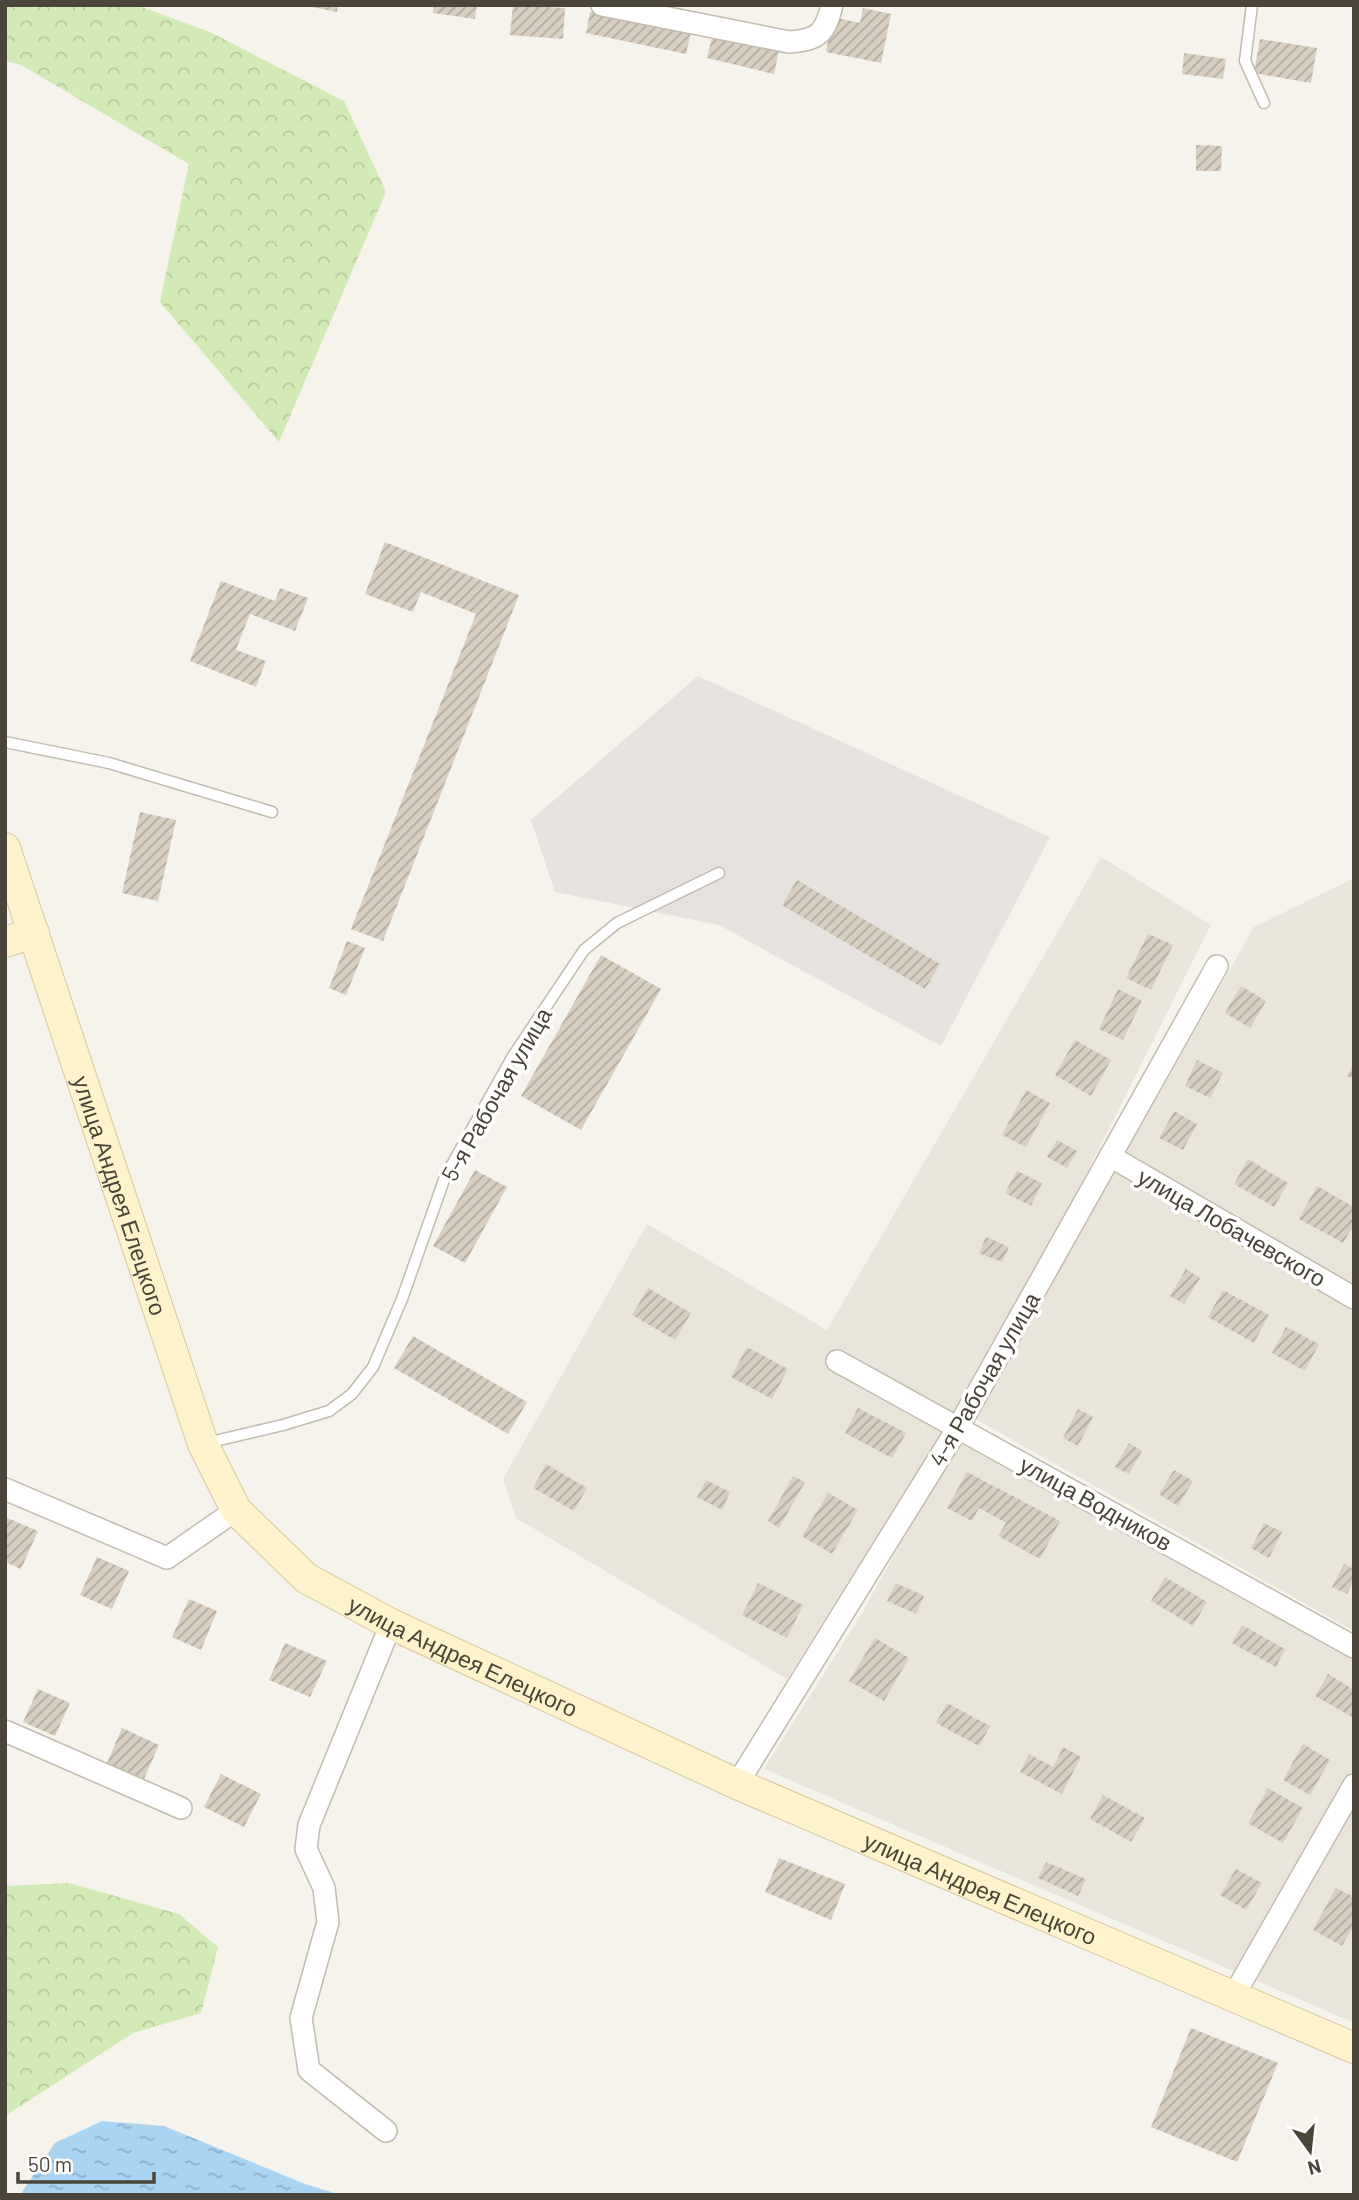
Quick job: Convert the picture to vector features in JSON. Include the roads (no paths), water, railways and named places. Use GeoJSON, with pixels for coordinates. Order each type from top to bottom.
{"type":"FeatureCollection","features":[{"type":"Feature","properties":{"kind":"main road","name":"улица Андрея Елецкого"},"geometry":{"type":"LineString","coordinates":[[5,848],[203,1444],[236,1510],[306,1578],[391,1624],[737,1784],[1354,2048]]}},
{"type":"Feature","properties":{"kind":"main road"},"geometry":{"type":"LineString","coordinates":[[5,942],[34,933]]}},
{"type":"Feature","properties":{"kind":"street"},"geometry":{"type":"LineString","coordinates":[[602,5],[789,42],[811,40],[827,26],[832,5]]}},
{"type":"Feature","properties":{"kind":"street","name":"4-я Рабочая улица"},"geometry":{"type":"LineString","coordinates":[[737,1784],[959,1426],[1217,966]]}},
{"type":"Feature","properties":{"kind":"street","name":"улица Лобачевского"},"geometry":{"type":"LineString","coordinates":[[1110,1156],[1354,1298]]}},
{"type":"Feature","properties":{"kind":"street","name":"улица Водников"},"geometry":{"type":"LineString","coordinates":[[837,1361],[959,1426],[1354,1647]]}},
{"type":"Feature","properties":{"kind":"street"},"geometry":{"type":"LineString","coordinates":[[5,1489],[167,1558],[236,1510]]}},
{"type":"Feature","properties":{"kind":"street"},"geometry":{"type":"LineString","coordinates":[[386,2131],[309,2070],[301,2018],[328,1922],[324,1888],[306,1849],[309,1825],[391,1624]]}},
{"type":"Feature","properties":{"kind":"street"},"geometry":{"type":"LineString","coordinates":[[5,1731],[181,1808]]}},
{"type":"Feature","properties":{"kind":"street"},"geometry":{"type":"LineString","coordinates":[[1234,1995],[1354,1785]]}},
{"type":"Feature","properties":{"kind":"lane"},"geometry":{"type":"LineString","coordinates":[[1252,5],[1245,61],[1264,103]]}},
{"type":"Feature","properties":{"kind":"lane"},"geometry":{"type":"LineString","coordinates":[[5,743],[109,763],[272,812]]}},
{"type":"Feature","properties":{"kind":"lane","name":"5-я Рабочая улица"},"geometry":{"type":"LineString","coordinates":[[203,1444],[318,1414],[329,1410],[352,1394],[378,1355],[402,1299],[445,1177],[513,1056],[584,950],[617,923],[719,873]]}},
{"type":"Feature","properties":{"kind":"water"},"geometry":{"type":"Polygon","coordinates":[[[102,2121],[164,2126],[305,2184],[341,2195],[20,2195],[55,2143],[102,2121]]]}}]}
